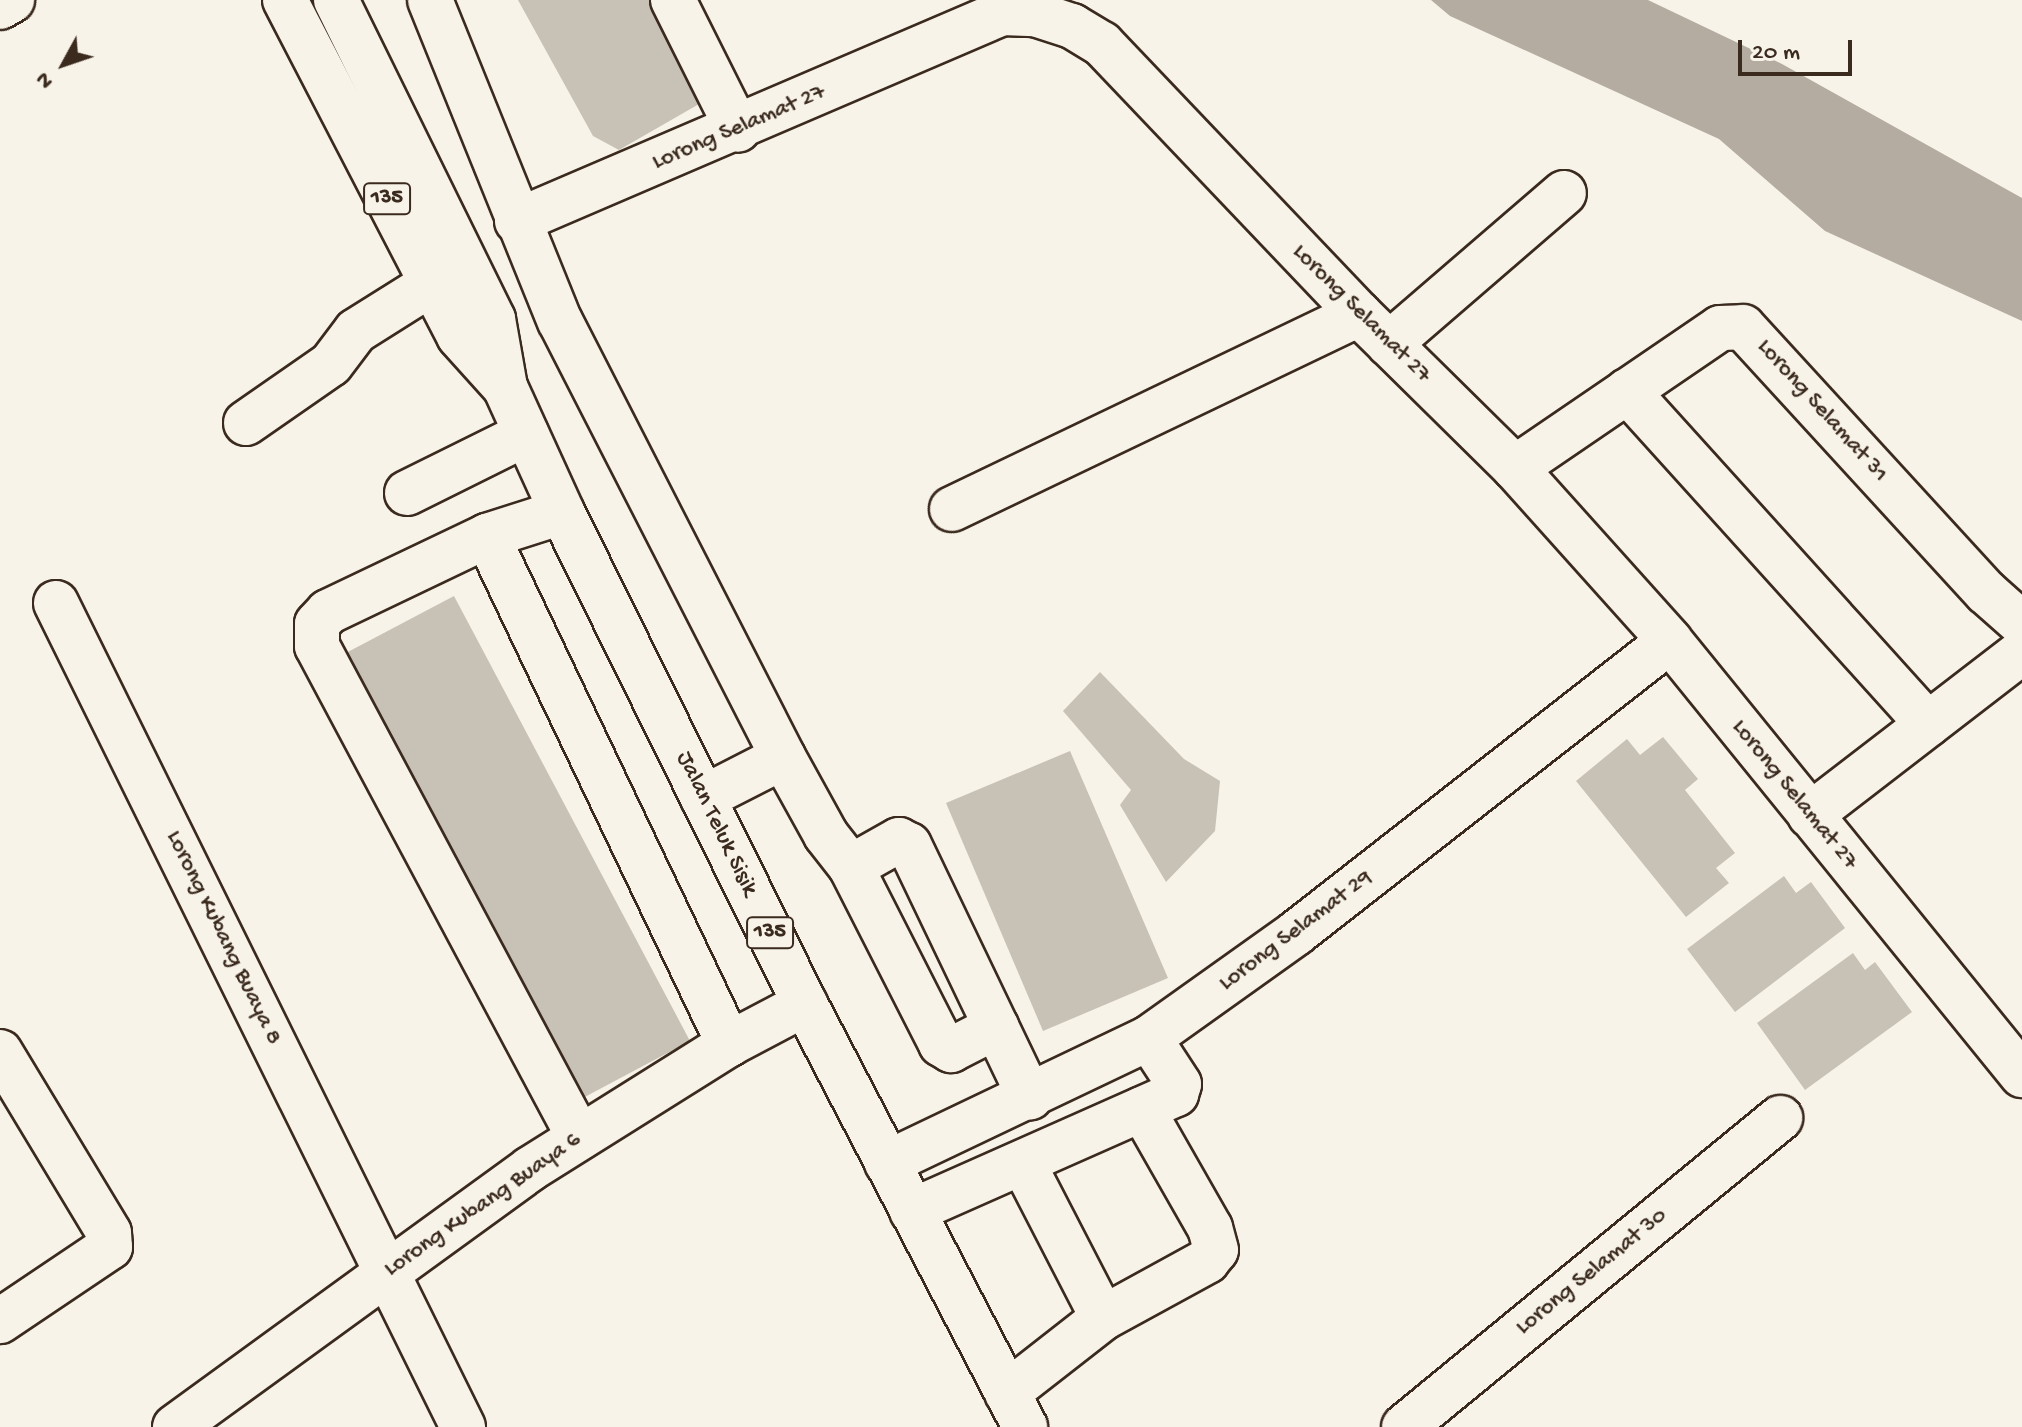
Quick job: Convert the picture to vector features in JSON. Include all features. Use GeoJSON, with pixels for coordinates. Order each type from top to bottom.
{"type":"FeatureCollection","features":[{"type":"Feature","properties":{"kind":"street"},"geometry":{"type":"LineString","coordinates":[[0,7],[12,0]]}},
{"type":"Feature","properties":{"kind":"street","name":"Jalan Teluk Sisik"},"geometry":{"type":"LineString","coordinates":[[336,0],[493,319],[505,387],[562,512],[805,1004],[1016,1410]]}},
{"type":"Feature","properties":{"kind":"street"},"geometry":{"type":"LineString","coordinates":[[430,0],[560,321],[783,757],[826,835],[851,867],[941,1044],[951,1050],[996,1027]]}},
{"type":"Feature","properties":{"kind":"street"},"geometry":{"type":"LineString","coordinates":[[673,0],[738,130]]}},
{"type":"Feature","properties":{"kind":"street","name":"Jalan Teluk Sisik"},"geometry":{"type":"LineString","coordinates":[[284,1],[459,336],[505,387]]}},
{"type":"Feature","properties":{"kind":"street","name":"Lorong Selamat 27"},"geometry":{"type":"LineString","coordinates":[[517,221],[738,130],[1002,13],[1035,14],[1102,44],[1359,314],[1515,468],[1670,641],[2022,1075]]}},
{"type":"Feature","properties":{"kind":"street"},"geometry":{"type":"LineString","coordinates":[[1389,344],[1564,193]]}},
{"type":"Feature","properties":{"kind":"street"},"geometry":{"type":"LineString","coordinates":[[246,423],[331,364],[356,331],[431,284]]}},
{"type":"Feature","properties":{"kind":"street"},"geometry":{"type":"LineString","coordinates":[[952,509],[1359,314]]}},
{"type":"Feature","properties":{"kind":"street","name":"Lorong Selamat 31"},"geometry":{"type":"LineString","coordinates":[[1515,468],[1720,328],[1743,327],[1986,592],[2022,624]]}},
{"type":"Feature","properties":{"kind":"street"},"geometry":{"type":"LineString","coordinates":[[1627,391],[1928,724]]}},
{"type":"Feature","properties":{"kind":"street"},"geometry":{"type":"LineString","coordinates":[[407,493],[526,434]]}},
{"type":"Feature","properties":{"kind":"street"},"geometry":{"type":"LineString","coordinates":[[562,512],[487,536],[328,612],[317,624],[317,646],[579,1137]]}},
{"type":"Feature","properties":{"kind":"street"},"geometry":{"type":"LineString","coordinates":[[487,536],[729,1044]]}},
{"type":"Feature","properties":{"kind":"street","name":"Lorong Kubang Buaya 8"},"geometry":{"type":"LineString","coordinates":[[56,603],[463,1427]]}},
{"type":"Feature","properties":{"kind":"street","name":"Lorong Selamat 29"},"geometry":{"type":"LineString","coordinates":[[887,1163],[1149,1038],[1296,933],[1670,641]]}},
{"type":"Feature","properties":{"kind":"street"},"geometry":{"type":"LineString","coordinates":[[1810,815],[2022,652]]}},
{"type":"Feature","properties":{"kind":"street"},"geometry":{"type":"LineString","coordinates":[[703,798],[783,757]]}},
{"type":"Feature","properties":{"kind":"street"},"geometry":{"type":"LineString","coordinates":[[851,867],[899,840],[909,845],[1030,1097]]}},
{"type":"Feature","properties":{"kind":"street","name":"Lorong Kubang Buaya 6"},"geometry":{"type":"LineString","coordinates":[[175,1427],[579,1137],[729,1044],[805,1004]]}},
{"type":"Feature","properties":{"kind":"street"},"geometry":{"type":"LineString","coordinates":[[912,1211],[1179,1090],[1149,1038]]}},
{"type":"Feature","properties":{"kind":"street"},"geometry":{"type":"LineString","coordinates":[[0,1052],[109,1233],[110,1247],[0,1321]]}},
{"type":"Feature","properties":{"kind":"street"},"geometry":{"type":"LineString","coordinates":[[1016,1410],[1103,1318],[1207,1261],[1216,1250],[1210,1228],[1142,1109]]}},
{"type":"Feature","properties":{"kind":"street","name":"Lorong Selamat 30"},"geometry":{"type":"LineString","coordinates":[[1404,1427],[1780,1118]]}},
{"type":"Feature","properties":{"kind":"street"},"geometry":{"type":"LineString","coordinates":[[1023,1163],[1103,1318]]}},
{"type":"Feature","properties":{"kind":"shaded area"},"geometry":{"type":"Polygon","coordinates":[[[1431,0],[1648,0],[1782,64],[2022,198],[2022,321],[1825,231],[1719,139],[1450,16],[1431,0]]]}},
{"type":"Feature","properties":{"kind":"building"},"geometry":{"type":"Polygon","coordinates":[[[518,0],[662,0],[713,96],[619,150],[593,136],[518,0]]]}},
{"type":"Feature","properties":{"kind":"building"},"geometry":{"type":"Polygon","coordinates":[[[454,596],[690,1041],[581,1099],[344,654],[454,596]]]}},
{"type":"Feature","properties":{"kind":"building"},"geometry":{"type":"Polygon","coordinates":[[[1100,672],[1184,759],[1220,781],[1215,831],[1166,882],[1120,805],[1131,790],[1063,711],[1100,672]]]}},
{"type":"Feature","properties":{"kind":"building"},"geometry":{"type":"Polygon","coordinates":[[[1663,737],[1698,779],[1685,790],[1735,853],[1716,868],[1729,883],[1686,917],[1576,781],[1627,739],[1640,755],[1663,737]]]}},
{"type":"Feature","properties":{"kind":"building"},"geometry":{"type":"Polygon","coordinates":[[[1070,751],[1168,978],[1043,1031],[946,803],[1070,751]]]}},
{"type":"Feature","properties":{"kind":"building"},"geometry":{"type":"Polygon","coordinates":[[[1784,876],[1796,893],[1811,882],[1845,928],[1735,1012],[1687,949],[1784,876]]]}},
{"type":"Feature","properties":{"kind":"building"},"geometry":{"type":"Polygon","coordinates":[[[1853,953],[1865,970],[1875,962],[1912,1012],[1805,1090],[1757,1023],[1853,953]]]}}]}
